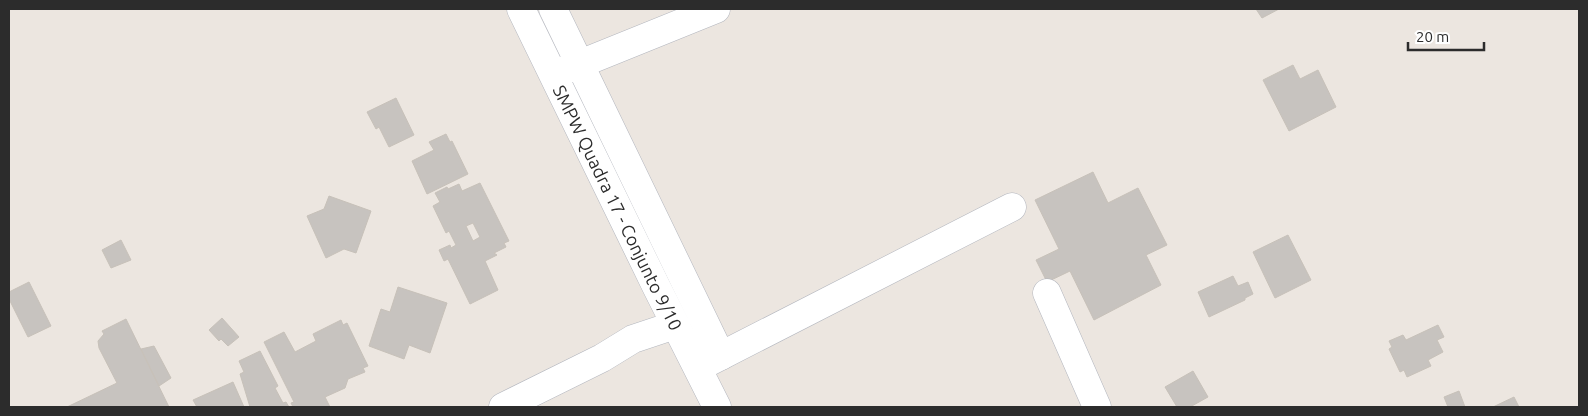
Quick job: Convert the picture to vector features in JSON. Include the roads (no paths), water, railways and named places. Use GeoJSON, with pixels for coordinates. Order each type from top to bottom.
{"type":"FeatureCollection","features":[{"type":"Feature","properties":{"kind":"street","name":"SMPW Quadra 17 - Conjunto 9/10"},"geometry":{"type":"LineString","coordinates":[[522,9],[676,325],[709,362],[717,407]]}},
{"type":"Feature","properties":{"kind":"street"},"geometry":{"type":"LineString","coordinates":[[553,9],[580,64],[709,362],[1012,207]]}},
{"type":"Feature","properties":{"kind":"street"},"geometry":{"type":"LineString","coordinates":[[555,75],[716,9]]}},
{"type":"Feature","properties":{"kind":"street"},"geometry":{"type":"LineString","coordinates":[[634,339],[656,286]]}},
{"type":"Feature","properties":{"kind":"street"},"geometry":{"type":"LineString","coordinates":[[1047,293],[1097,407]]}},
{"type":"Feature","properties":{"kind":"street"},"geometry":{"type":"LineString","coordinates":[[503,407],[602,358],[634,339],[676,325]]}}]}
